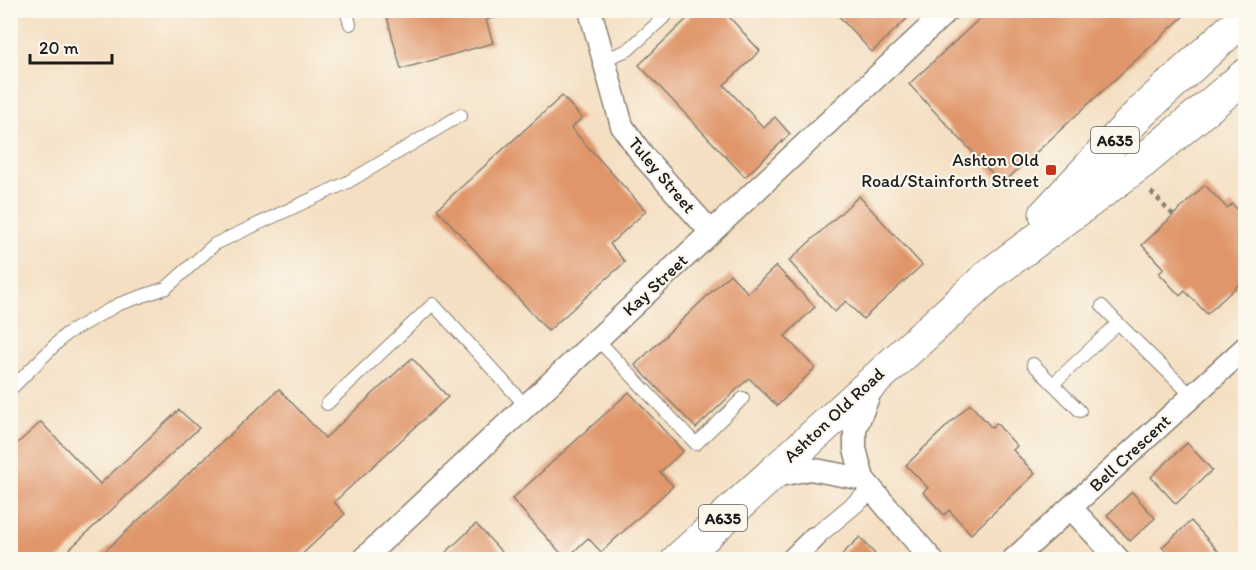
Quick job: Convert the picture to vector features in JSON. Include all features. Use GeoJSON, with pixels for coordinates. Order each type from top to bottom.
{"type":"FeatureCollection","features":[{"type":"Feature","properties":{"kind":"highway","name":"Ashton Old Road"},"geometry":{"type":"LineString","coordinates":[[678,560],[992,273],[1142,111],[1245,16]]}},
{"type":"Feature","properties":{"kind":"highway","name":"Ashton Old Road"},"geometry":{"type":"LineString","coordinates":[[992,273],[1142,162],[1245,75]]}},
{"type":"Feature","properties":{"kind":"street","name":"Tuley Street"},"geometry":{"type":"LineString","coordinates":[[590,10],[622,126],[644,157],[711,232]]}},
{"type":"Feature","properties":{"kind":"street","name":"Kay Street"},"geometry":{"type":"LineString","coordinates":[[362,560],[948,10]]}},
{"type":"Feature","properties":{"kind":"street","name":"Bell Crescent"},"geometry":{"type":"LineString","coordinates":[[1013,560],[1245,346]]}},
{"type":"Feature","properties":{"kind":"street"},"geometry":{"type":"LineString","coordinates":[[876,377],[855,429],[855,449],[867,485],[932,560]]}},
{"type":"Feature","properties":{"kind":"street"},"geometry":{"type":"LineString","coordinates":[[767,477],[810,470],[867,485]]}},
{"type":"Feature","properties":{"kind":"street"},"geometry":{"type":"LineString","coordinates":[[792,560],[867,485]]}},
{"type":"Feature","properties":{"kind":"street"},"geometry":{"type":"LineString","coordinates":[[1071,508],[1119,560]]}},
{"type":"Feature","properties":{"kind":"lane"},"geometry":{"type":"LineString","coordinates":[[346,10],[350,24]]}},
{"type":"Feature","properties":{"kind":"lane"},"geometry":{"type":"LineString","coordinates":[[605,59],[628,50],[672,10]]}},
{"type":"Feature","properties":{"kind":"lane"},"geometry":{"type":"LineString","coordinates":[[10,390],[66,334],[119,304],[166,288],[215,244],[348,182],[461,115]]}},
{"type":"Feature","properties":{"kind":"lane"},"geometry":{"type":"LineString","coordinates":[[327,404],[433,304],[526,406]]}},
{"type":"Feature","properties":{"kind":"lane"},"geometry":{"type":"LineString","coordinates":[[1102,306],[1192,396]]}},
{"type":"Feature","properties":{"kind":"lane"},"geometry":{"type":"LineString","coordinates":[[1053,384],[1118,322]]}},
{"type":"Feature","properties":{"kind":"lane"},"geometry":{"type":"LineString","coordinates":[[597,339],[696,444],[743,398]]}},
{"type":"Feature","properties":{"kind":"lane"},"geometry":{"type":"LineString","coordinates":[[1033,364],[1080,411]]}},
{"type":"Feature","properties":{"kind":"path"},"geometry":{"type":"LineString","coordinates":[[1145,186],[1173,215]]}},
{"type":"Feature","properties":{"kind":"building"},"geometry":{"type":"Polygon","coordinates":[[[385,10],[518,11],[486,20],[493,43],[401,69],[385,10]]]}},
{"type":"Feature","properties":{"kind":"building"},"geometry":{"type":"Polygon","coordinates":[[[696,10],[723,10],[760,51],[724,85],[764,128],[775,117],[790,134],[745,177],[639,65],[696,10]]]}},
{"type":"Feature","properties":{"kind":"building"},"geometry":{"type":"Polygon","coordinates":[[[833,10],[916,10],[872,52],[833,10]]]}},
{"type":"Feature","properties":{"kind":"building"},"geometry":{"type":"Polygon","coordinates":[[[989,10],[1190,10],[1002,184],[909,84],[989,10]]]}},
{"type":"Feature","properties":{"kind":"building"},"geometry":{"type":"Polygon","coordinates":[[[562,96],[582,118],[571,128],[646,211],[610,244],[625,262],[548,331],[437,209],[562,96]]]}},
{"type":"Feature","properties":{"kind":"building"},"geometry":{"type":"Polygon","coordinates":[[[1205,185],[1227,208],[1232,204],[1246,218],[1246,278],[1207,314],[1185,291],[1180,296],[1159,273],[1164,269],[1142,245],[1205,185]]]}},
{"type":"Feature","properties":{"kind":"building"},"geometry":{"type":"Polygon","coordinates":[[[859,196],[922,265],[863,319],[846,301],[835,312],[789,261],[859,196]]]}},
{"type":"Feature","properties":{"kind":"building"},"geometry":{"type":"Polygon","coordinates":[[[776,266],[815,307],[785,336],[815,368],[777,406],[749,378],[696,428],[635,365],[730,274],[748,293],[776,266]]]}},
{"type":"Feature","properties":{"kind":"building"},"geometry":{"type":"Polygon","coordinates":[[[412,358],[448,397],[334,502],[345,514],[296,560],[105,560],[101,555],[279,389],[325,438],[412,358]]]}},
{"type":"Feature","properties":{"kind":"building"},"geometry":{"type":"Polygon","coordinates":[[[629,392],[683,451],[660,472],[673,486],[601,552],[588,538],[566,559],[512,499],[629,392]]]}},
{"type":"Feature","properties":{"kind":"building"},"geometry":{"type":"Polygon","coordinates":[[[970,404],[992,428],[996,423],[1017,446],[1013,450],[1035,474],[971,534],[949,510],[944,515],[923,492],[928,488],[906,465],[970,404]]]}},
{"type":"Feature","properties":{"kind":"building"},"geometry":{"type":"Polygon","coordinates":[[[179,410],[199,428],[58,560],[23,560],[10,547],[10,450],[41,422],[100,484],[179,410]]]}},
{"type":"Feature","properties":{"kind":"building"},"geometry":{"type":"Polygon","coordinates":[[[1187,443],[1212,470],[1176,504],[1151,477],[1187,443]]]}},
{"type":"Feature","properties":{"kind":"building"},"geometry":{"type":"Polygon","coordinates":[[[1132,492],[1155,518],[1130,541],[1107,515],[1132,492]]]}},
{"type":"Feature","properties":{"kind":"building"},"geometry":{"type":"Polygon","coordinates":[[[1191,521],[1226,560],[1174,560],[1162,547],[1191,521]]]}},
{"type":"Feature","properties":{"kind":"building"},"geometry":{"type":"Polygon","coordinates":[[[476,524],[509,560],[438,560],[476,524]]]}},
{"type":"Feature","properties":{"kind":"building"},"geometry":{"type":"Polygon","coordinates":[[[860,537],[880,560],[836,560],[860,537]]]}},
{"type":"Feature","properties":{"kind":"place","name":"Ashton Old Road/Stainforth Street"},"geometry":{"type":"Point","coordinates":[1051,170]}}]}
